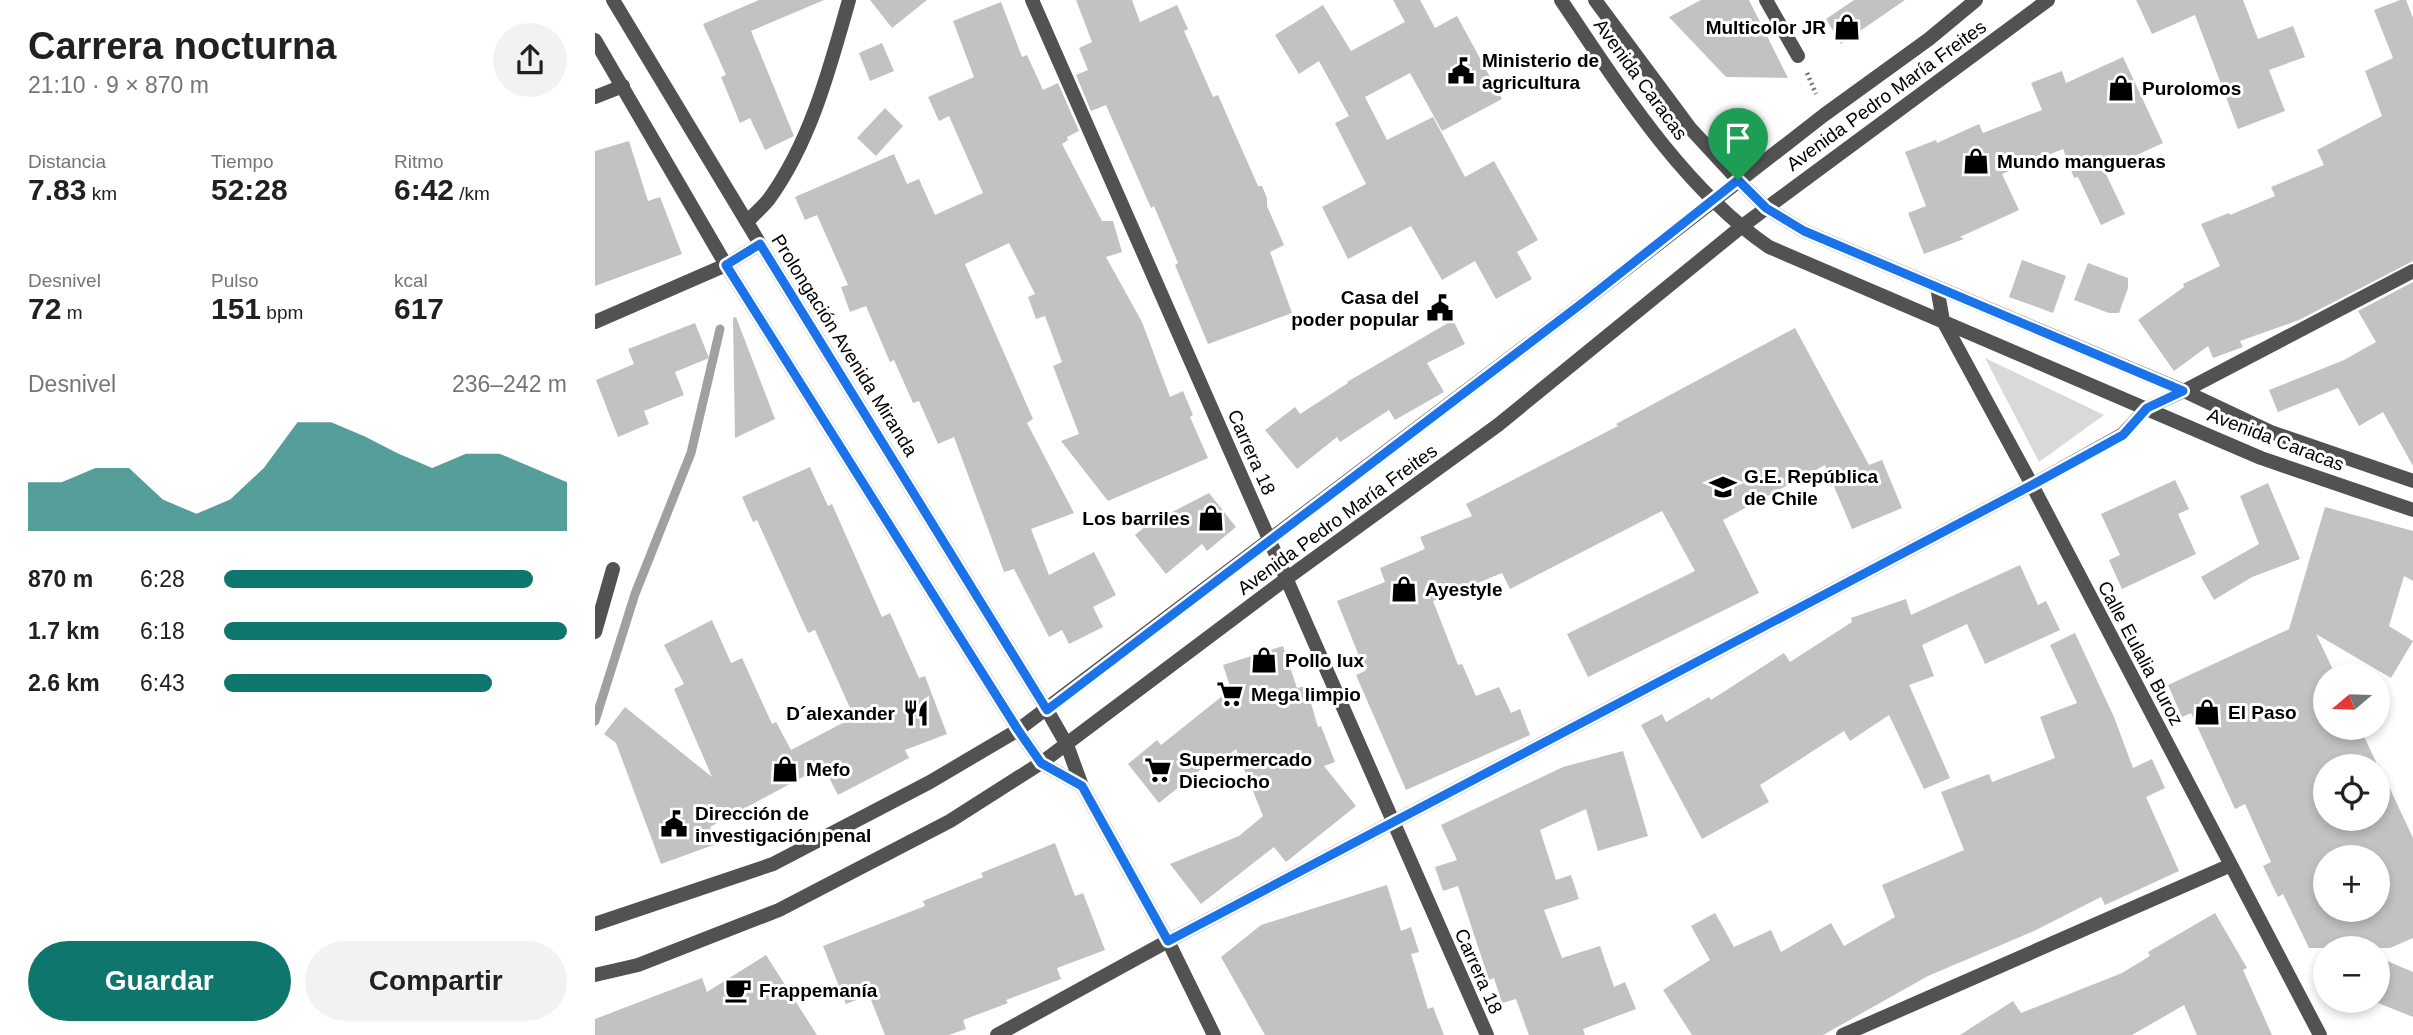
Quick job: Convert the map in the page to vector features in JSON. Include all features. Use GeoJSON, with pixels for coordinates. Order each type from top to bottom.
{"type":"FeatureCollection","features":[{"type":"Feature","properties":{"kind":"street","name":"Prolongación Avenida Miranda"},"geometry":{"type":"LineString","coordinates":[[613,0],[1047,710],[1067,745],[1082,786],[1168,941],[1214,1035]]}},
{"type":"Feature","properties":{"kind":"street"},"geometry":{"type":"LineString","coordinates":[[747,222],[768,201],[799,149],[849,0]]}},
{"type":"Feature","properties":{"kind":"street","name":"Carrera 18"},"geometry":{"type":"LineString","coordinates":[[1032,0],[1487,1035]]}},
{"type":"Feature","properties":{"kind":"street","name":"Avenida Caracas"},"geometry":{"type":"LineString","coordinates":[[1561,0],[1619,85],[1674,156],[1741,227],[1780,252],[2261,458],[2413,510]]}},
{"type":"Feature","properties":{"kind":"street","name":"Avenida Caracas"},"geometry":{"type":"LineString","coordinates":[[1595,0],[1691,128],[1738,180],[1766,208],[1804,231],[2183,391],[2271,432],[2413,481]]}},
{"type":"Feature","properties":{"kind":"street"},"geometry":{"type":"LineString","coordinates":[[1766,0],[1798,56]]}},
{"type":"Feature","properties":{"kind":"street","name":"Avenida Pedro María Freites"},"geometry":{"type":"LineString","coordinates":[[595,924],[773,864],[929,782],[1018,730],[1585,301],[1738,180],[1929,39],[1976,0]]}},
{"type":"Feature","properties":{"kind":"street","name":"Avenida Pedro María Freites"},"geometry":{"type":"LineString","coordinates":[[595,975],[638,965],[779,910],[950,821],[1041,763],[1286,579],[1498,425],[1741,227],[2047,0]]}},
{"type":"Feature","properties":{"kind":"street"},"geometry":{"type":"LineString","coordinates":[[595,40],[726,265],[1018,730],[1041,763],[1082,786]]}},
{"type":"Feature","properties":{"kind":"street"},"geometry":{"type":"LineString","coordinates":[[595,97],[623,86]]}},
{"type":"Feature","properties":{"kind":"street"},"geometry":{"type":"LineString","coordinates":[[595,321],[726,265],[760,244]]}},
{"type":"Feature","properties":{"kind":"street"},"geometry":{"type":"LineString","coordinates":[[997,1035],[1168,941],[2032,485],[2123,435],[2147,408],[2413,271]]}},
{"type":"Feature","properties":{"kind":"street","name":"Calle Eulalia Buroz"},"geometry":{"type":"LineString","coordinates":[[1937,287],[1943,321],[2032,485],[2320,1035]]}},
{"type":"Feature","properties":{"kind":"street"},"geometry":{"type":"LineString","coordinates":[[595,632],[613,569]]}},
{"type":"Feature","properties":{"kind":"street"},"geometry":{"type":"LineString","coordinates":[[1843,1035],[2231,865]]}},
{"type":"Feature","properties":{"kind":"path"},"geometry":{"type":"LineString","coordinates":[[1798,56],[1824,115]]}},
{"type":"Feature","properties":{"kind":"shaded area"},"geometry":{"type":"Polygon","coordinates":[[[1985,358],[2104,415],[2039,462],[1985,358]]]}},
{"type":"Feature","properties":{"kind":"building"},"geometry":{"type":"Polygon","coordinates":[[[759,0],[824,0],[751,31],[794,136],[765,150],[750,118],[740,123],[721,77],[726,75],[703,24],[759,0]]]}},
{"type":"Feature","properties":{"kind":"building"},"geometry":{"type":"Polygon","coordinates":[[[870,0],[927,0],[892,28],[870,0]]]}},
{"type":"Feature","properties":{"kind":"building"},"geometry":{"type":"Polygon","coordinates":[[[1076,0],[1132,0],[1140,22],[1177,5],[1188,29],[1184,31],[1213,97],[1218,95],[1258,186],[1262,186],[1267,198],[1267,206],[1284,245],[1270,252],[1292,313],[1208,344],[1154,206],[1151,208],[1106,105],[1091,111],[1076,75],[1088,70],[1079,48],[1092,42],[1076,0]]]}},
{"type":"Feature","properties":{"kind":"building"},"geometry":{"type":"Polygon","coordinates":[[[1393,0],[1420,0],[1435,28],[1457,16],[1502,99],[1442,131],[1410,73],[1365,97],[1387,140],[1433,117],[1465,177],[1494,161],[1538,240],[1517,252],[1532,279],[1496,299],[1475,261],[1442,280],[1411,226],[1348,259],[1322,207],[1366,184],[1335,123],[1349,116],[1319,61],[1299,74],[1275,35],[1323,5],[1351,51],[1405,22],[1393,0]]]}},
{"type":"Feature","properties":{"kind":"building"},"geometry":{"type":"Polygon","coordinates":[[[1701,0],[1749,0],[1788,78],[1726,77],[1669,17],[1701,0]]]}},
{"type":"Feature","properties":{"kind":"building"},"geometry":{"type":"Polygon","coordinates":[[[1854,0],[1905,0],[1841,44],[1826,19],[1854,0]]]}},
{"type":"Feature","properties":{"kind":"building"},"geometry":{"type":"Polygon","coordinates":[[[2136,0],[2243,0],[2258,39],[2293,26],[2305,57],[2269,70],[2285,111],[2238,129],[2195,15],[2152,34],[2136,0]]]}},
{"type":"Feature","properties":{"kind":"building"},"geometry":{"type":"Polygon","coordinates":[[[2406,0],[2413,18],[2413,261],[2299,320],[2240,341],[2243,347],[2213,358],[2208,346],[2174,371],[2138,320],[2184,287],[2183,284],[2220,266],[2201,224],[2275,196],[2271,187],[2324,165],[2317,150],[2382,116],[2365,71],[2393,58],[2374,10],[2406,0]]]}},
{"type":"Feature","properties":{"kind":"building"},"geometry":{"type":"Polygon","coordinates":[[[1001,2],[1022,57],[1027,55],[1043,90],[1058,83],[1079,131],[1067,137],[1068,140],[1062,144],[1102,221],[1113,221],[1122,252],[1106,257],[1142,322],[1170,397],[1183,391],[1193,415],[1190,417],[1208,458],[1108,501],[1061,441],[1079,434],[1053,366],[1062,362],[1045,316],[1036,319],[1028,297],[1035,294],[1009,243],[965,264],[1033,419],[1027,423],[1074,513],[1031,529],[1049,575],[1094,552],[1116,595],[1093,607],[1103,627],[1069,644],[1062,630],[1049,637],[1014,569],[1004,572],[954,437],[938,444],[919,401],[913,403],[894,360],[890,362],[866,306],[850,312],[841,287],[848,285],[817,215],[805,220],[795,197],[894,154],[907,184],[919,179],[935,215],[983,193],[949,116],[939,121],[928,97],[974,77],[953,21],[1001,2]]]}},
{"type":"Feature","properties":{"kind":"building"},"geometry":{"type":"Polygon","coordinates":[[[882,43],[894,71],[870,81],[859,53],[882,43]]]}},
{"type":"Feature","properties":{"kind":"building"},"geometry":{"type":"Polygon","coordinates":[[[2123,57],[2163,143],[2104,170],[2125,214],[2101,225],[2078,177],[2074,178],[2063,149],[2002,174],[2019,210],[1960,237],[1964,239],[1924,254],[1908,213],[1926,206],[1905,152],[1936,140],[1937,143],[1979,124],[1983,133],[2042,110],[2031,83],[2062,71],[2066,83],[2123,57]]]}},
{"type":"Feature","properties":{"kind":"building"},"geometry":{"type":"Polygon","coordinates":[[[885,108],[903,126],[876,156],[857,138],[885,108]]]}},
{"type":"Feature","properties":{"kind":"building"},"geometry":{"type":"Polygon","coordinates":[[[629,141],[648,201],[660,197],[682,254],[595,286],[595,151],[629,141]]]}},
{"type":"Feature","properties":{"kind":"building"},"geometry":{"type":"Polygon","coordinates":[[[2022,260],[2066,276],[2053,313],[2009,297],[2022,260]]]}},
{"type":"Feature","properties":{"kind":"building"},"geometry":{"type":"Polygon","coordinates":[[[2088,263],[2128,278],[2128,288],[2119,313],[2109,313],[2074,300],[2088,263]]]}},
{"type":"Feature","properties":{"kind":"building"},"geometry":{"type":"Polygon","coordinates":[[[2413,282],[2413,466],[2383,412],[2359,426],[2338,388],[2278,412],[2269,390],[2344,360],[2376,342],[2358,311],[2413,282]]]}},
{"type":"Feature","properties":{"kind":"building"},"geometry":{"type":"Polygon","coordinates":[[[736,317],[775,419],[735,438],[733,318],[736,317]]]}},
{"type":"Feature","properties":{"kind":"building"},"geometry":{"type":"Polygon","coordinates":[[[1453,320],[1465,344],[1427,363],[1444,392],[1395,420],[1389,410],[1340,442],[1337,437],[1297,469],[1265,430],[1295,407],[1300,414],[1347,382],[1453,320]]]}},
{"type":"Feature","properties":{"kind":"building"},"geometry":{"type":"Polygon","coordinates":[[[695,323],[709,358],[675,372],[684,395],[644,411],[649,424],[618,437],[596,380],[634,364],[628,349],[695,323]]]}},
{"type":"Feature","properties":{"kind":"building"},"geometry":{"type":"Polygon","coordinates":[[[1795,328],[1869,465],[1882,460],[1902,508],[1852,529],[1825,465],[1723,520],[1759,593],[1588,677],[1567,634],[1695,571],[1662,511],[1510,589],[1502,573],[1433,601],[1458,665],[1462,664],[1476,696],[1499,687],[1511,713],[1520,709],[1530,735],[1406,790],[1356,675],[1365,671],[1337,601],[1385,582],[1380,568],[1425,549],[1420,537],[1472,516],[1466,504],[1618,426],[1616,424],[1795,328]]]}},
{"type":"Feature","properties":{"kind":"building"},"geometry":{"type":"Polygon","coordinates":[[[810,467],[828,506],[832,504],[882,617],[890,613],[919,678],[925,676],[947,734],[905,750],[909,758],[838,795],[823,766],[710,827],[716,844],[661,864],[616,743],[604,734],[625,707],[712,777],[674,689],[684,684],[664,645],[712,620],[731,663],[742,658],[772,724],[776,722],[791,750],[854,717],[815,630],[808,633],[757,520],[753,522],[742,497],[810,467]]]}},
{"type":"Feature","properties":{"kind":"building"},"geometry":{"type":"Polygon","coordinates":[[[2175,480],[2189,509],[2178,514],[2196,554],[2122,589],[2109,560],[2120,555],[2101,514],[2175,480]]]}},
{"type":"Feature","properties":{"kind":"building"},"geometry":{"type":"Polygon","coordinates":[[[2268,483],[2300,559],[2252,577],[2214,600],[2201,577],[2259,544],[2240,496],[2268,483]]]}},
{"type":"Feature","properties":{"kind":"building"},"geometry":{"type":"Polygon","coordinates":[[[1209,493],[1236,527],[1207,551],[1202,544],[1166,574],[1135,535],[1147,525],[1209,493]]]}},
{"type":"Feature","properties":{"kind":"building"},"geometry":{"type":"Polygon","coordinates":[[[2325,507],[2413,531],[2413,581],[2404,576],[2389,626],[2413,641],[2391,678],[2391,663],[2365,663],[2316,634],[2330,663],[2313,663],[2313,740],[2366,740],[2372,754],[2313,754],[2313,831],[2390,831],[2390,789],[2413,838],[2413,938],[2390,948],[2390,936],[2313,936],[2313,948],[2309,948],[2283,894],[2278,897],[2263,866],[2271,862],[2245,804],[2235,809],[2191,713],[2182,717],[2168,685],[2289,629],[2325,507]]]}},
{"type":"Feature","properties":{"kind":"building"},"geometry":{"type":"Polygon","coordinates":[[[2020,565],[2038,605],[2046,601],[2060,630],[1985,664],[1967,624],[1922,645],[1934,676],[1909,685],[1950,778],[1924,789],[1889,715],[1850,741],[1844,731],[1760,785],[1769,802],[1702,839],[1641,725],[1662,714],[1666,722],[1709,697],[1711,700],[1784,653],[1790,662],[1852,622],[1851,618],[1906,599],[1911,615],[2020,565]]]}},
{"type":"Feature","properties":{"kind":"building"},"geometry":{"type":"Polygon","coordinates":[[[2075,633],[2114,717],[2133,768],[2152,759],[2165,788],[2146,797],[2179,871],[2105,905],[2101,897],[2034,931],[1928,976],[1823,1035],[1692,1035],[1663,990],[1710,960],[1691,926],[1715,913],[1734,947],[1771,930],[1781,952],[1831,923],[1844,946],[1895,917],[1882,885],[1964,850],[1941,792],[1989,774],[1992,782],[2055,758],[2040,717],[2077,703],[2050,645],[2075,633]]]}},
{"type":"Feature","properties":{"kind":"building"},"geometry":{"type":"Polygon","coordinates":[[[1283,646],[1297,688],[1306,686],[1318,727],[1321,726],[1335,762],[1324,766],[1356,806],[1286,862],[1274,847],[1201,904],[1170,864],[1239,836],[1263,816],[1236,749],[1213,767],[1209,763],[1159,803],[1128,764],[1157,740],[1161,745],[1231,689],[1223,665],[1283,646]]]}},
{"type":"Feature","properties":{"kind":"building"},"geometry":{"type":"Polygon","coordinates":[[[1623,751],[1648,836],[1598,851],[1586,809],[1540,830],[1556,880],[1571,875],[1579,899],[1544,910],[1562,958],[1600,946],[1614,987],[1625,982],[1636,1009],[1583,1029],[1585,1035],[1529,1035],[1516,999],[1502,1003],[1494,978],[1489,980],[1458,886],[1443,891],[1435,867],[1457,860],[1441,825],[1563,767],[1623,751]]]}},
{"type":"Feature","properties":{"kind":"building"},"geometry":{"type":"Polygon","coordinates":[[[1055,843],[1075,896],[1083,893],[1105,950],[1057,968],[1061,979],[963,1020],[966,1029],[949,1035],[885,1035],[869,995],[846,1004],[823,946],[925,906],[923,901],[983,877],[981,873],[1055,843]]]}},
{"type":"Feature","properties":{"kind":"building"},"geometry":{"type":"Polygon","coordinates":[[[1387,885],[1401,931],[1411,927],[1419,952],[1411,954],[1428,1009],[1433,1007],[1444,1035],[1265,1035],[1221,957],[1261,925],[1387,885]]]}},
{"type":"Feature","properties":{"kind":"building"},"geometry":{"type":"Polygon","coordinates":[[[2215,913],[2247,968],[2243,970],[2272,1035],[2197,1035],[2184,1005],[2132,1035],[1960,1035],[2013,1001],[2021,1013],[2122,973],[2150,956],[2148,952],[2215,913]]]}},
{"type":"Feature","properties":{"kind":"building"},"geometry":{"type":"Polygon","coordinates":[[[766,955],[817,1035],[595,1035],[595,1019],[702,978],[707,992],[766,955]]]}},
{"type":"Feature","properties":{"kind":"building"},"geometry":{"type":"Polygon","coordinates":[[[2390,962],[2413,972],[2413,1017],[2390,1008],[2390,962]]]}},
{"type":"Feature","properties":{"kind":"waterway"},"geometry":{"type":"LineString","coordinates":[[595,721],[635,594],[691,453],[720,329]]}},
{"type":"Feature","properties":{"kind":"place","name":"Multicolor JR"},"geometry":{"type":"Point","coordinates":[1847,27]}},
{"type":"Feature","properties":{"kind":"place","name":"Ministerio de agricultura"},"geometry":{"type":"Point","coordinates":[1461,71]}},
{"type":"Feature","properties":{"kind":"place","name":"Purolomos"},"geometry":{"type":"Point","coordinates":[2121,88]}},
{"type":"Feature","properties":{"kind":"place","name":"Mundo mangueras"},"geometry":{"type":"Point","coordinates":[1976,161]}},
{"type":"Feature","properties":{"kind":"place","name":"Casa del poder popular"},"geometry":{"type":"Point","coordinates":[1440,308]}},
{"type":"Feature","properties":{"kind":"place","name":"G.E. República de Chile"},"geometry":{"type":"Point","coordinates":[1723,487]}},
{"type":"Feature","properties":{"kind":"place","name":"Los barriles"},"geometry":{"type":"Point","coordinates":[1211,518]}},
{"type":"Feature","properties":{"kind":"place","name":"Ayestyle"},"geometry":{"type":"Point","coordinates":[1404,589]}},
{"type":"Feature","properties":{"kind":"place","name":"Pollo lux"},"geometry":{"type":"Point","coordinates":[1264,660]}},
{"type":"Feature","properties":{"kind":"place","name":"Mega limpio"},"geometry":{"type":"Point","coordinates":[1230,694]}},
{"type":"Feature","properties":{"kind":"place","name":"El Paso"},"geometry":{"type":"Point","coordinates":[2207,712]}},
{"type":"Feature","properties":{"kind":"place","name":"D´alexander"},"geometry":{"type":"Point","coordinates":[916,713]}},
{"type":"Feature","properties":{"kind":"place","name":"Mefo"},"geometry":{"type":"Point","coordinates":[785,769]}},
{"type":"Feature","properties":{"kind":"place","name":"Supermercado Dieciocho"},"geometry":{"type":"Point","coordinates":[1158,770]}},
{"type":"Feature","properties":{"kind":"place","name":"Dirección de investigación penal"},"geometry":{"type":"Point","coordinates":[674,824]}},
{"type":"Feature","properties":{"kind":"place","name":"Frappemanía"},"geometry":{"type":"Point","coordinates":[738,990]}},
{"type":"Feature","properties":{"kind":"route"},"geometry":{"type":"LineString","coordinates":[[1738,180],[1766,208],[1804,231],[2183,391],[2147,408],[2123,435],[2032,485],[1168,941],[1082,786],[1041,763],[1018,730],[726,265],[760,244],[1047,710],[1585,301],[1738,180]]}}]}
